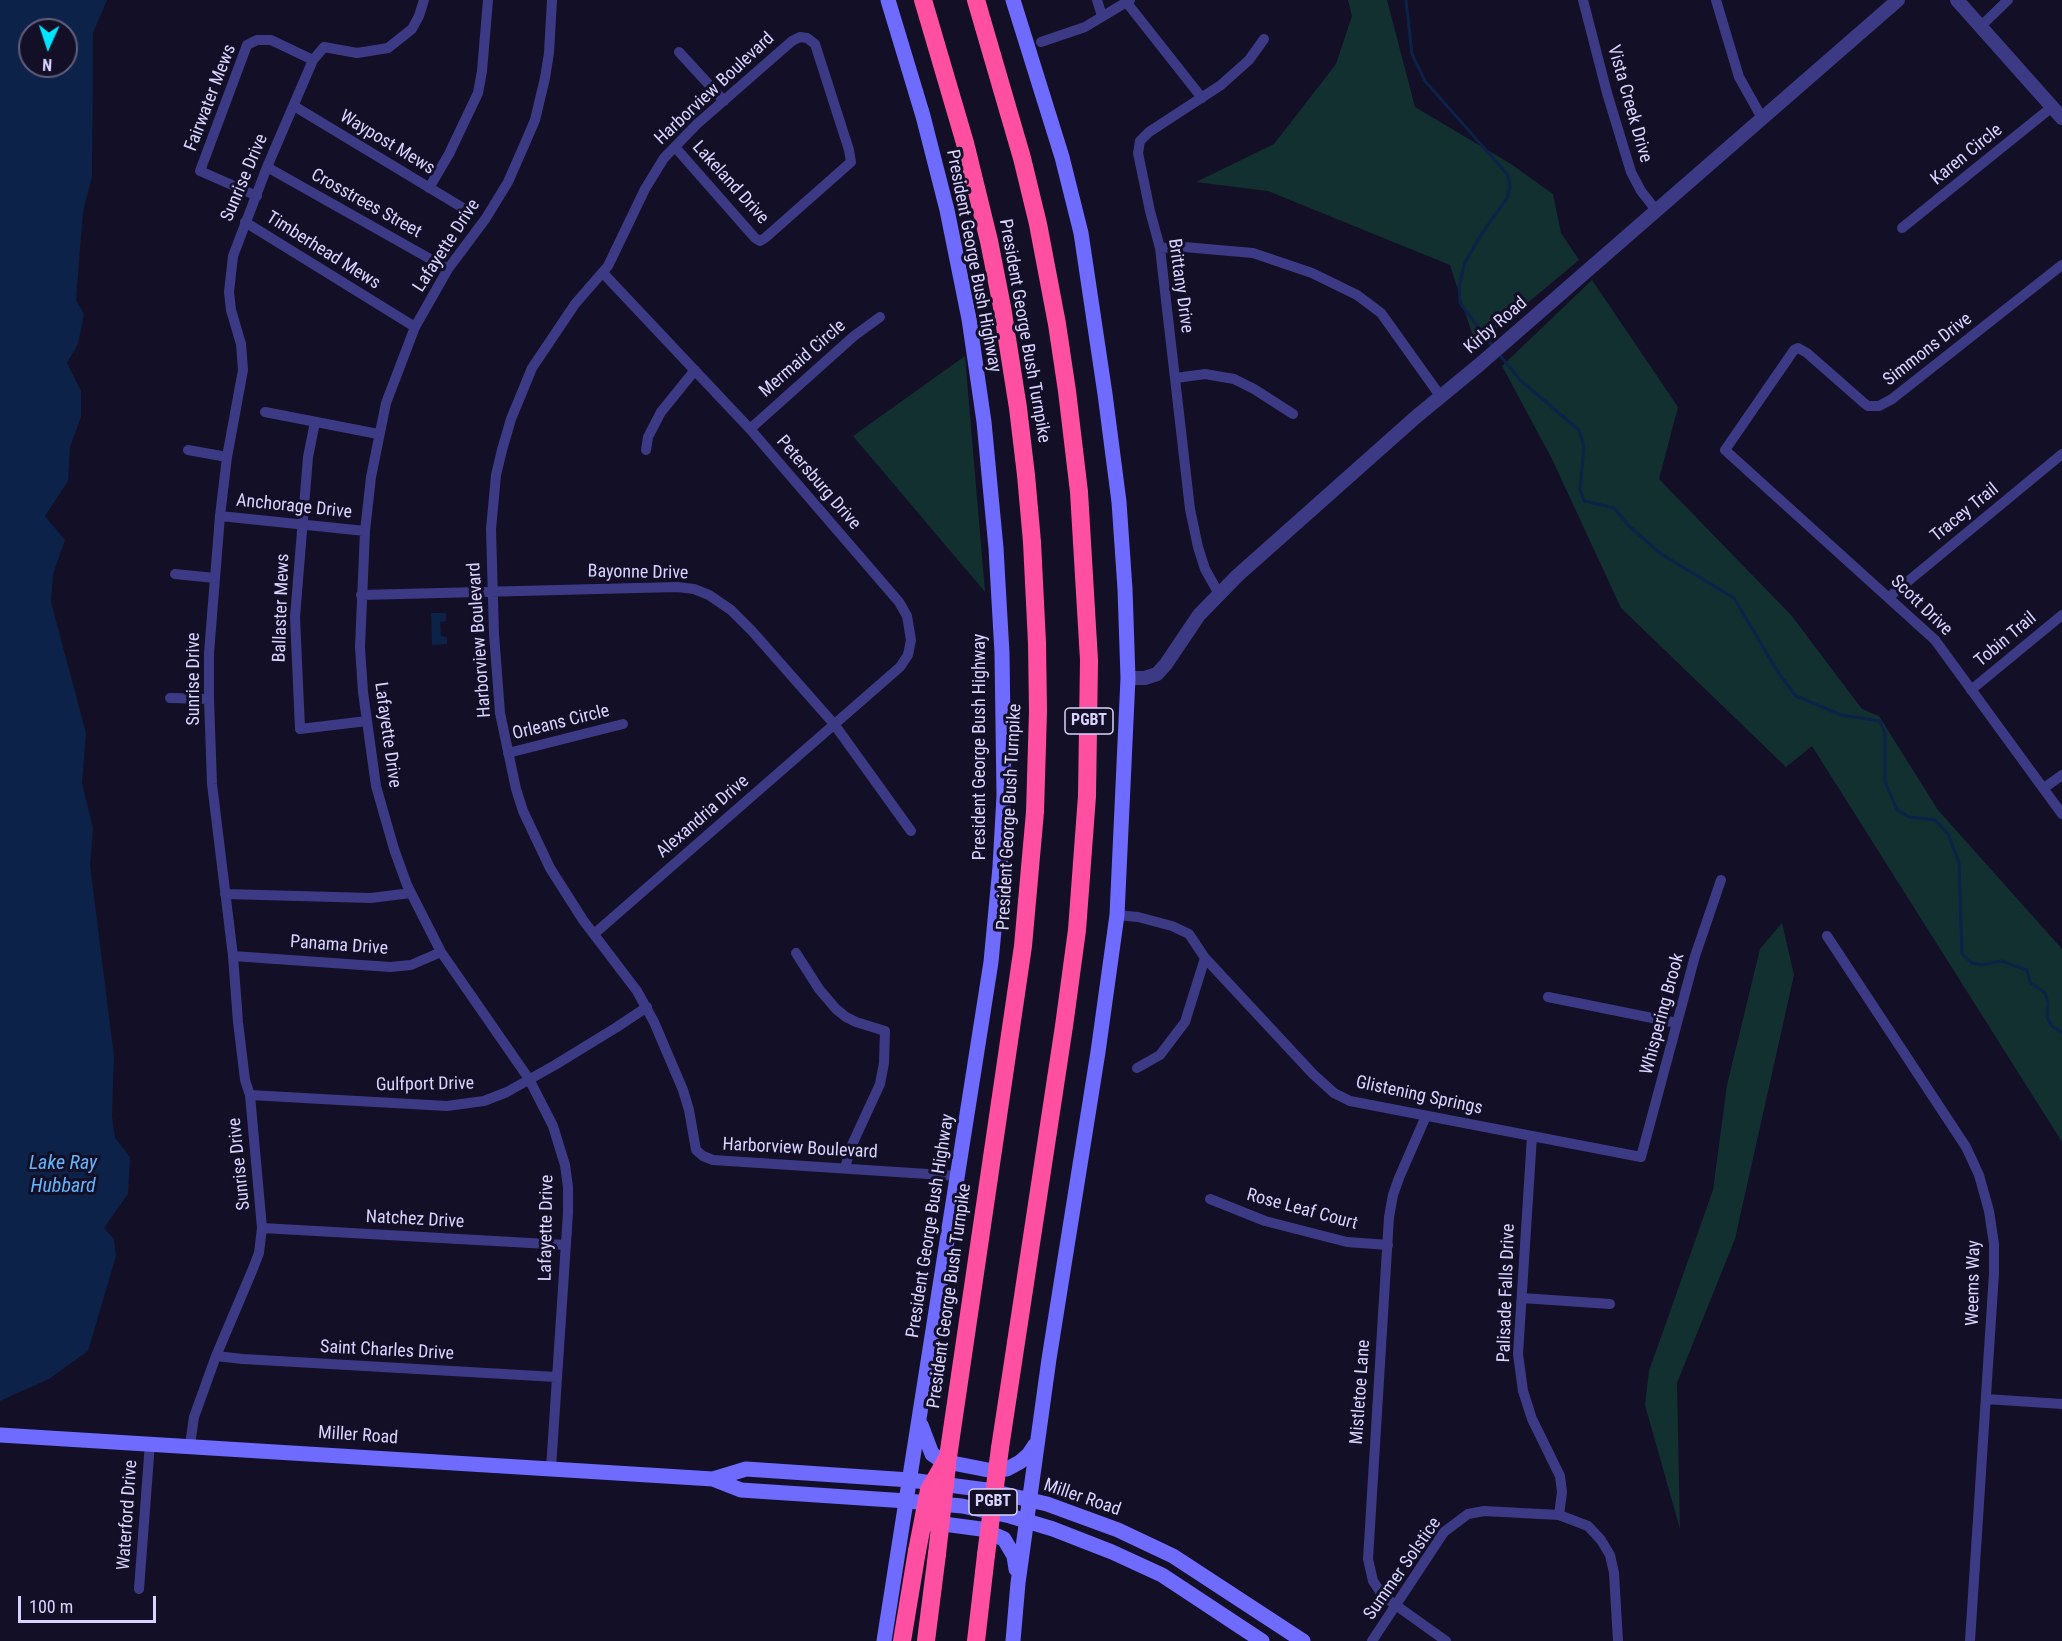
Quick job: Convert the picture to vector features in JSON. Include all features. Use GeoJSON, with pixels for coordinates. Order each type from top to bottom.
{"type":"FeatureCollection","features":[{"type":"Feature","properties":{"kind":"highway","name":"President George Bush Turnpike"},"geometry":{"type":"LineString","coordinates":[[922,0],[966,143],[987,230],[1002,308],[1026,475],[1037,643],[1035,801],[1023,946],[949,1449],[926,1641]]}},
{"type":"Feature","properties":{"kind":"highway","name":"President George Bush Turnpike"},"geometry":{"type":"LineString","coordinates":[[976,0],[1022,158],[1038,224],[1057,324],[1078,480],[1089,660],[1087,795],[1077,930],[1000,1448],[976,1641]]}},
{"type":"Feature","properties":{"kind":"highway"},"geometry":{"type":"LineString","coordinates":[[902,1641],[929,1490],[949,1449]]}},
{"type":"Feature","properties":{"kind":"highway"},"geometry":{"type":"LineString","coordinates":[[987,1555],[989,1641]]}},
{"type":"Feature","properties":{"kind":"main road","name":"President George Bush Highway"},"geometry":{"type":"LineString","coordinates":[[884,1641],[991,962],[1004,796],[1002,653],[996,548],[984,422],[969,319],[947,210],[923,116],[888,0]]}},
{"type":"Feature","properties":{"kind":"main road"},"geometry":{"type":"LineString","coordinates":[[1013,0],[1062,157],[1081,232],[1119,502],[1128,678],[1117,915],[1098,1052],[1037,1440],[1013,1641]]}},
{"type":"Feature","properties":{"kind":"main road"},"geometry":{"type":"LineString","coordinates":[[920,1419],[925,1440],[932,1454],[942,1461],[988,1470],[1007,1469],[1020,1462],[1029,1454],[1037,1440]]}},
{"type":"Feature","properties":{"kind":"main road","name":"Miller Road"},"geometry":{"type":"LineString","coordinates":[[0,1435],[713,1479],[741,1490],[962,1506],[1053,1529],[1112,1552],[1162,1575],[1262,1641]]}},
{"type":"Feature","properties":{"kind":"main road","name":"Miller Road"},"geometry":{"type":"LineString","coordinates":[[713,1479],[746,1469],[910,1480],[987,1490],[1047,1504],[1118,1530],[1173,1556],[1303,1641]]}},
{"type":"Feature","properties":{"kind":"main road"},"geometry":{"type":"LineString","coordinates":[[898,1554],[910,1534],[922,1526],[936,1522],[981,1529],[1004,1539],[1014,1556],[1018,1584]]}},
{"type":"Feature","properties":{"kind":"street"},"geometry":{"type":"LineString","coordinates":[[313,60],[324,47],[357,53],[388,48],[412,29],[424,0]]}},
{"type":"Feature","properties":{"kind":"street"},"geometry":{"type":"LineString","coordinates":[[429,188],[450,154],[477,93],[482,71],[488,0]]}},
{"type":"Feature","properties":{"kind":"street","name":"Lafayette Drive"},"geometry":{"type":"LineString","coordinates":[[551,1468],[566,1245],[568,1187],[565,1165],[560,1144],[545,1106],[529,1079],[441,952],[411,893],[376,786],[360,647],[365,531],[378,434],[386,403],[415,327],[448,269],[486,218],[508,182],[535,120],[549,53],[552,0]]}},
{"type":"Feature","properties":{"kind":"street"},"geometry":{"type":"LineString","coordinates":[[1097,0],[1102,16]]}},
{"type":"Feature","properties":{"kind":"street","name":"Vista Creek Drive"},"geometry":{"type":"LineString","coordinates":[[1583,0],[1629,166],[1641,191],[1656,210]]}},
{"type":"Feature","properties":{"kind":"street"},"geometry":{"type":"LineString","coordinates":[[1716,0],[1740,77],[1762,118]]}},
{"type":"Feature","properties":{"kind":"street","name":"Kirby Road"},"geometry":{"type":"LineString","coordinates":[[1128,678],[1145,678],[1157,674],[1199,615],[1219,594],[1441,397],[1898,0]]}},
{"type":"Feature","properties":{"kind":"street"},"geometry":{"type":"LineString","coordinates":[[1957,0],[2062,118]]}},
{"type":"Feature","properties":{"kind":"street"},"geometry":{"type":"LineString","coordinates":[[1981,26],[2008,0]]}},
{"type":"Feature","properties":{"kind":"street"},"geometry":{"type":"LineString","coordinates":[[1041,42],[1085,27],[1129,1],[1202,98]]}},
{"type":"Feature","properties":{"kind":"street","name":"Harborview Boulevard"},"geometry":{"type":"LineString","coordinates":[[760,241],[851,162],[815,44],[807,38],[800,37],[782,49],[682,138],[655,171],[603,273],[575,303],[532,368],[511,419],[498,467],[493,502],[491,555],[496,672],[500,713],[508,753],[523,811],[550,868],[646,1007],[684,1090],[696,1150],[702,1156],[713,1160],[958,1176]]}},
{"type":"Feature","properties":{"kind":"street","name":"Brittany Drive"},"geometry":{"type":"LineString","coordinates":[[1219,594],[1205,569],[1197,547],[1190,509],[1160,248],[1138,153],[1140,141],[1149,132],[1221,85],[1249,60],[1264,39]]}},
{"type":"Feature","properties":{"kind":"street","name":"Fairwater Mews"},"geometry":{"type":"LineString","coordinates":[[257,196],[200,171],[247,45],[257,40],[271,40],[313,60]]}},
{"type":"Feature","properties":{"kind":"street"},"geometry":{"type":"LineString","coordinates":[[679,52],[723,101]]}},
{"type":"Feature","properties":{"kind":"street","name":"Sunrise Drive"},"geometry":{"type":"LineString","coordinates":[[190,1445],[194,1417],[216,1356],[259,1253],[262,1228],[249,1095],[245,1080],[233,956],[212,784],[208,699],[209,653],[220,516],[227,457],[243,370],[241,344],[231,310],[230,274],[233,256],[245,222],[313,60]]}},
{"type":"Feature","properties":{"kind":"street","name":"Waypost Mews"},"geometry":{"type":"LineString","coordinates":[[294,106],[462,208]]}},
{"type":"Feature","properties":{"kind":"street","name":"Karen Circle"},"geometry":{"type":"LineString","coordinates":[[1902,228],[2052,107]]}},
{"type":"Feature","properties":{"kind":"street","name":"Lakeland Drive"},"geometry":{"type":"LineString","coordinates":[[675,147],[760,241]]}},
{"type":"Feature","properties":{"kind":"street","name":"Crosstrees Street"},"geometry":{"type":"LineString","coordinates":[[267,167],[448,269]]}},
{"type":"Feature","properties":{"kind":"street","name":"Timberhead Mews"},"geometry":{"type":"LineString","coordinates":[[245,222],[415,327]]}},
{"type":"Feature","properties":{"kind":"street"},"geometry":{"type":"LineString","coordinates":[[1160,248],[1184,247],[1253,254],[1312,273],[1357,295],[1381,313],[1441,397]]}},
{"type":"Feature","properties":{"kind":"street","name":"Simmons Drive"},"geometry":{"type":"LineString","coordinates":[[1725,450],[1794,350],[1798,348],[1807,352],[1868,406],[1879,406],[1909,386],[2062,265]]}},
{"type":"Feature","properties":{"kind":"street","name":"Petersburg Drive"},"geometry":{"type":"LineString","coordinates":[[603,273],[750,429],[899,602],[907,616],[911,640],[908,655],[900,667],[834,724]]}},
{"type":"Feature","properties":{"kind":"street","name":"Mermaid Circle"},"geometry":{"type":"LineString","coordinates":[[750,429],[845,344],[880,317]]}},
{"type":"Feature","properties":{"kind":"street"},"geometry":{"type":"LineString","coordinates":[[646,450],[648,437],[661,412],[695,370]]}},
{"type":"Feature","properties":{"kind":"street"},"geometry":{"type":"LineString","coordinates":[[1176,378],[1205,374],[1234,379],[1293,414]]}},
{"type":"Feature","properties":{"kind":"street"},"geometry":{"type":"LineString","coordinates":[[265,412],[378,434]]}},
{"type":"Feature","properties":{"kind":"street","name":"Ballaster Mews"},"geometry":{"type":"LineString","coordinates":[[315,422],[308,458],[295,617],[300,729],[367,721]]}},
{"type":"Feature","properties":{"kind":"street"},"geometry":{"type":"LineString","coordinates":[[188,450],[227,457]]}},
{"type":"Feature","properties":{"kind":"street","name":"Scott Drive"},"geometry":{"type":"LineString","coordinates":[[1725,450],[1935,640],[2062,814]]}},
{"type":"Feature","properties":{"kind":"street","name":"Tracey Trail"},"geometry":{"type":"LineString","coordinates":[[1889,597],[2062,454]]}},
{"type":"Feature","properties":{"kind":"street","name":"Anchorage Drive"},"geometry":{"type":"LineString","coordinates":[[220,516],[365,531]]}},
{"type":"Feature","properties":{"kind":"street"},"geometry":{"type":"LineString","coordinates":[[175,574],[215,578]]}},
{"type":"Feature","properties":{"kind":"street","name":"Bayonne Drive"},"geometry":{"type":"LineString","coordinates":[[361,595],[618,587],[678,587],[694,590],[715,599],[731,610],[781,663],[834,724],[912,831]]}},
{"type":"Feature","properties":{"kind":"street","name":"Tobin Trail"},"geometry":{"type":"LineString","coordinates":[[1971,690],[2062,615]]}},
{"type":"Feature","properties":{"kind":"street"},"geometry":{"type":"LineString","coordinates":[[170,698],[208,699]]}},
{"type":"Feature","properties":{"kind":"street","name":"Orleans Circle"},"geometry":{"type":"LineString","coordinates":[[508,753],[623,724]]}},
{"type":"Feature","properties":{"kind":"street","name":"Alexandria Drive"},"geometry":{"type":"LineString","coordinates":[[594,934],[834,724]]}},
{"type":"Feature","properties":{"kind":"street"},"geometry":{"type":"LineString","coordinates":[[2043,788],[2062,775]]}},
{"type":"Feature","properties":{"kind":"street","name":"Whispering Brook"},"geometry":{"type":"LineString","coordinates":[[1641,1157],[1695,957],[1721,880]]}},
{"type":"Feature","properties":{"kind":"street"},"geometry":{"type":"LineString","coordinates":[[225,894],[371,898],[411,893]]}},
{"type":"Feature","properties":{"kind":"street","name":"Glistening Springs"},"geometry":{"type":"LineString","coordinates":[[1117,915],[1172,926],[1189,934],[1205,958],[1313,1074],[1334,1093],[1350,1101],[1641,1157]]}},
{"type":"Feature","properties":{"kind":"street","name":"Weems Way"},"geometry":{"type":"LineString","coordinates":[[1827,936],[1966,1147],[1986,1196],[1994,1244],[1970,1641]]}},
{"type":"Feature","properties":{"kind":"street","name":"Panama Drive"},"geometry":{"type":"LineString","coordinates":[[233,956],[390,967],[411,965],[441,952]]}},
{"type":"Feature","properties":{"kind":"street"},"geometry":{"type":"LineString","coordinates":[[796,953],[836,1009],[856,1022],[885,1031],[884,1063],[880,1084],[851,1148],[845,1168]]}},
{"type":"Feature","properties":{"kind":"street"},"geometry":{"type":"LineString","coordinates":[[1137,1068],[1160,1055],[1185,1022],[1205,958]]}},
{"type":"Feature","properties":{"kind":"street"},"geometry":{"type":"LineString","coordinates":[[1548,997],[1677,1023]]}},
{"type":"Feature","properties":{"kind":"street","name":"Gulfport Drive"},"geometry":{"type":"LineString","coordinates":[[249,1095],[383,1104],[466,1105],[507,1092],[587,1046],[646,1007]]}},
{"type":"Feature","properties":{"kind":"street","name":"Mistletoe Lane"},"geometry":{"type":"LineString","coordinates":[[1426,1116],[1393,1195],[1368,1559],[1372,1581],[1383,1596],[1395,1607],[1446,1641]]}},
{"type":"Feature","properties":{"kind":"street","name":"Palisade Falls Drive"},"geometry":{"type":"LineString","coordinates":[[1532,1136],[1518,1354],[1523,1391],[1532,1419],[1560,1476],[1562,1492],[1559,1515]]}},
{"type":"Feature","properties":{"kind":"street","name":"Rose Leaf Court"},"geometry":{"type":"LineString","coordinates":[[1210,1199],[1265,1221],[1347,1242],[1388,1245]]}},
{"type":"Feature","properties":{"kind":"street","name":"Natchez Drive"},"geometry":{"type":"LineString","coordinates":[[262,1228],[566,1245]]}},
{"type":"Feature","properties":{"kind":"street"},"geometry":{"type":"LineString","coordinates":[[1522,1298],[1610,1304]]}},
{"type":"Feature","properties":{"kind":"street","name":"Saint Charles Drive"},"geometry":{"type":"LineString","coordinates":[[216,1356],[556,1377]]}},
{"type":"Feature","properties":{"kind":"street"},"geometry":{"type":"LineString","coordinates":[[1986,1399],[2062,1404]]}},
{"type":"Feature","properties":{"kind":"street","name":"Waterford Drive"},"geometry":{"type":"LineString","coordinates":[[139,1589],[150,1443]]}},
{"type":"Feature","properties":{"kind":"street","name":"Summer Solstice"},"geometry":{"type":"LineString","coordinates":[[1372,1641],[1444,1532],[1468,1514],[1484,1511],[1559,1515],[1588,1526],[1602,1540],[1610,1555],[1614,1573],[1618,1641]]}},
{"type":"Feature","properties":{"kind":"green space"},"geometry":{"type":"Polygon","coordinates":[[[1348,0],[1387,0],[1415,107],[1511,164],[1553,194],[1561,233],[1579,260],[1476,346],[1450,265],[1268,191],[1196,182],[1274,144],[1336,64],[1352,16],[1348,0]]]}},
{"type":"Feature","properties":{"kind":"green space"},"geometry":{"type":"Polygon","coordinates":[[[1592,280],[1678,407],[1659,479],[1791,615],[1862,709],[1879,716],[1938,810],[2062,949],[2062,1142],[1812,746],[1786,767],[1621,608],[1552,459],[1502,366],[1592,280]]]}},
{"type":"Feature","properties":{"kind":"green space"},"geometry":{"type":"Polygon","coordinates":[[[965,356],[985,592],[853,436],[965,356]]]}},
{"type":"Feature","properties":{"kind":"green space"},"geometry":{"type":"Polygon","coordinates":[[[1782,923],[1794,975],[1735,1239],[1677,1383],[1680,1529],[1645,1405],[1649,1371],[1713,1190],[1727,1085],[1760,949],[1782,923]]]}},
{"type":"Feature","properties":{"kind":"water","name":"Lake Ray Hubbard"},"geometry":{"type":"Polygon","coordinates":[[[0,0],[107,0],[93,33],[92,177],[83,212],[76,300],[84,314],[78,344],[67,363],[81,391],[81,417],[70,447],[68,481],[45,516],[65,540],[53,574],[51,602],[86,733],[82,783],[93,828],[90,865],[114,1057],[112,1116],[115,1138],[130,1157],[128,1194],[104,1228],[114,1239],[116,1256],[88,1351],[49,1379],[0,1401],[0,0]]]}},
{"type":"Feature","properties":{"kind":"water"},"geometry":{"type":"Polygon","coordinates":[[[431,613],[446,613],[446,621],[440,622],[441,636],[447,637],[447,644],[432,645],[431,613]]]}},
{"type":"Feature","properties":{"kind":"waterway"},"geometry":{"type":"LineString","coordinates":[[1406,0],[1412,54],[1425,81],[1508,175],[1510,187],[1507,198],[1465,262],[1459,286],[1460,303],[1494,348]]}},
{"type":"Feature","properties":{"kind":"waterway"},"geometry":{"type":"LineString","coordinates":[[1498,353],[1520,380],[1579,430],[1584,447],[1580,489],[1584,501],[1614,508],[1628,525],[1661,554],[1734,598],[1779,674],[1796,696],[1841,715],[1880,721],[1885,734],[1885,782],[1897,810],[1909,817],[1935,820],[1948,834],[1959,863],[1962,954],[1972,963],[1982,965],[2001,961],[2027,970],[2030,982],[2045,993],[2048,1003],[2047,1017],[2052,1026],[2062,1033]]}}]}
